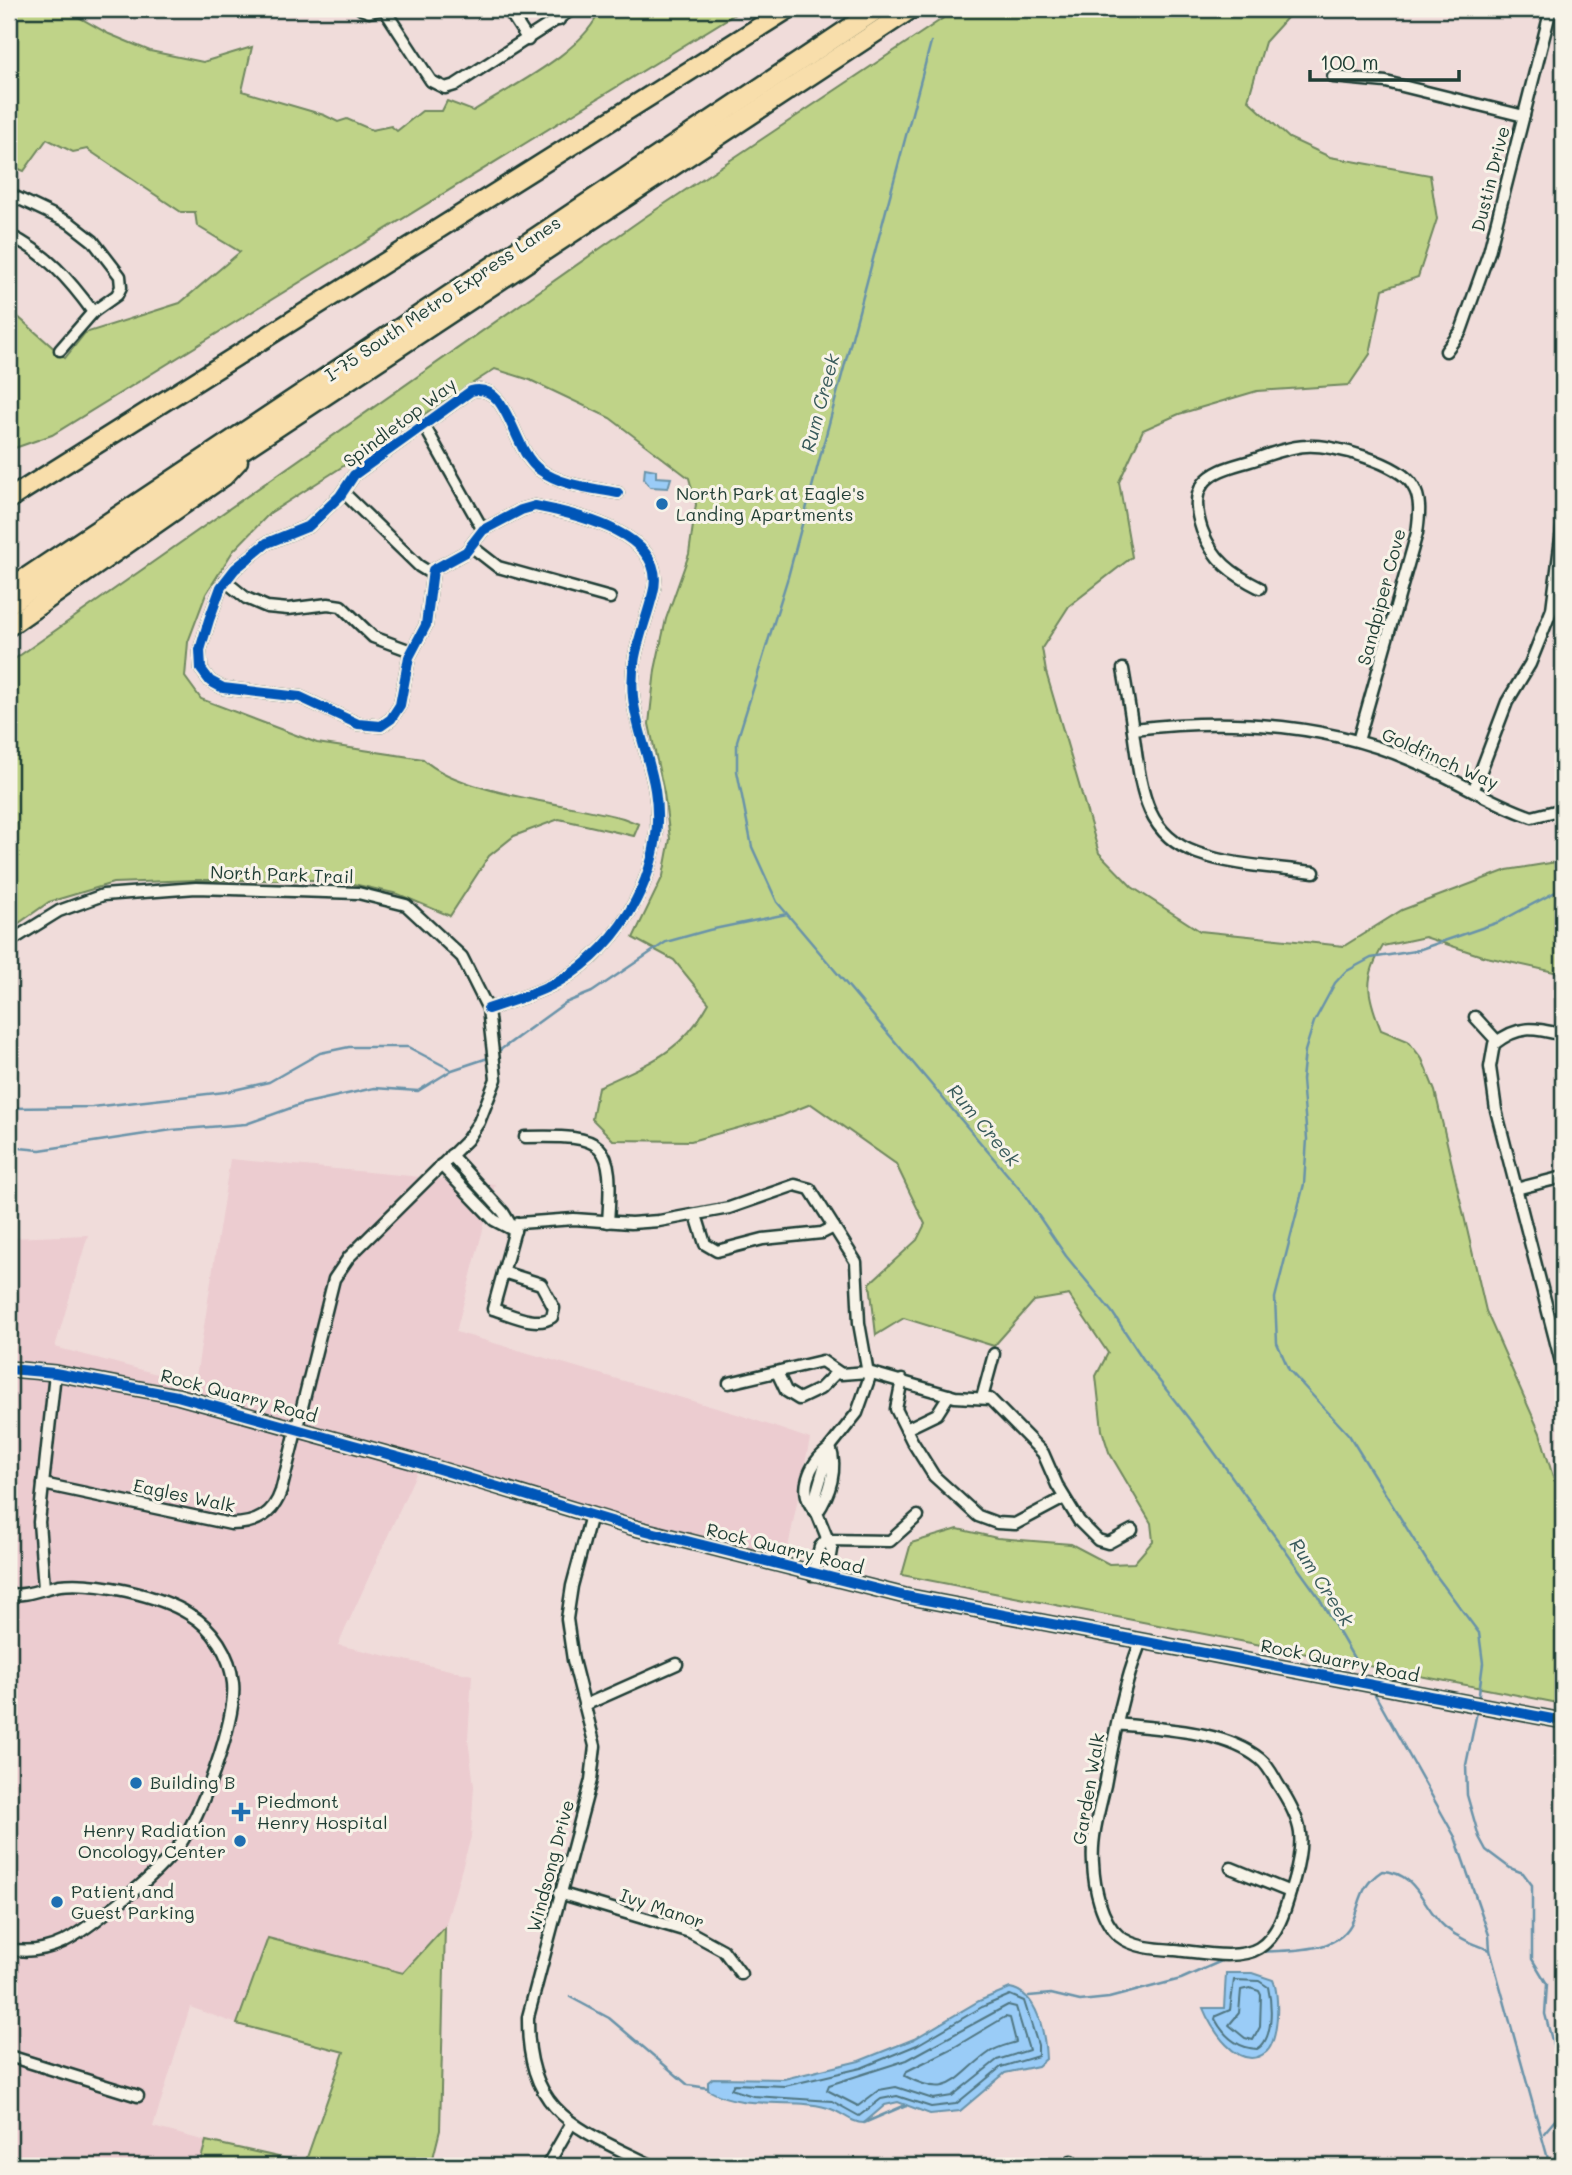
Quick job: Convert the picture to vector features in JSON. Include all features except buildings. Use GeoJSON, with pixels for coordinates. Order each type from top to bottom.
{"type":"FeatureCollection","features":[{"type":"Feature","properties":{"kind":"highway"},"geometry":{"type":"LineString","coordinates":[[9,499],[788,9]]}},
{"type":"Feature","properties":{"kind":"highway","name":"I-75 South Metro Express Lanes"},"geometry":{"type":"LineString","coordinates":[[9,589],[878,9]]}},
{"type":"Feature","properties":{"kind":"highway"},"geometry":{"type":"LineString","coordinates":[[9,604],[911,9]]}},
{"type":"Feature","properties":{"kind":"highway"},"geometry":{"type":"LineString","coordinates":[[9,626],[224,476],[259,438]]}},
{"type":"Feature","properties":{"kind":"street"},"geometry":{"type":"LineString","coordinates":[[360,9],[369,12],[384,9],[431,81],[441,87],[455,85],[573,9]]}},
{"type":"Feature","properties":{"kind":"street"},"geometry":{"type":"LineString","coordinates":[[508,9],[527,40]]}},
{"type":"Feature","properties":{"kind":"street"},"geometry":{"type":"LineString","coordinates":[[551,9],[559,20]]}},
{"type":"Feature","properties":{"kind":"street","name":"Dustin Drive"},"geometry":{"type":"LineString","coordinates":[[1446,351],[1461,331],[1489,252],[1551,9]]}},
{"type":"Feature","properties":{"kind":"street"},"geometry":{"type":"LineString","coordinates":[[1333,77],[1370,78],[1524,116]]}},
{"type":"Feature","properties":{"kind":"street"},"geometry":{"type":"LineString","coordinates":[[9,194],[70,223],[93,241],[117,270],[121,281],[120,291],[93,312],[60,350]]}},
{"type":"Feature","properties":{"kind":"street"},"geometry":{"type":"LineString","coordinates":[[9,235],[35,249],[63,272],[93,312]]}},
{"type":"Feature","properties":{"kind":"street","name":"Spindletop Way"},"geometry":{"type":"LineString","coordinates":[[343,492],[419,566],[432,574],[426,625],[411,652],[397,712],[386,723],[375,727],[358,724],[300,697],[223,688],[207,678],[199,657],[225,581],[248,555],[267,542],[309,526],[343,492],[354,475],[425,427],[471,391],[490,391],[497,396],[523,452],[540,470],[564,482],[618,493]]}},
{"type":"Feature","properties":{"kind":"street","name":"Spindletop Way"},"geometry":{"type":"LineString","coordinates":[[425,427],[483,530]]}},
{"type":"Feature","properties":{"kind":"street","name":"Sandpiper Cove"},"geometry":{"type":"LineString","coordinates":[[1260,587],[1231,573],[1210,548],[1197,506],[1198,494],[1208,478],[1230,467],[1289,449],[1315,446],[1382,464],[1412,484],[1419,501],[1417,533],[1358,741]]}},
{"type":"Feature","properties":{"kind":"street"},"geometry":{"type":"LineString","coordinates":[[432,574],[439,564],[461,555],[483,530],[521,510],[535,506],[617,530],[638,545],[656,577],[639,633],[632,675],[633,699],[656,791],[655,845],[646,879],[617,931],[580,968],[557,983],[488,1009]]}},
{"type":"Feature","properties":{"kind":"street"},"geometry":{"type":"LineString","coordinates":[[1474,789],[1507,702],[1530,664],[1552,609],[1563,522]]}},
{"type":"Feature","properties":{"kind":"street"},"geometry":{"type":"LineString","coordinates":[[471,546],[498,567],[610,598]]}},
{"type":"Feature","properties":{"kind":"street"},"geometry":{"type":"LineString","coordinates":[[225,581],[253,602],[267,607],[288,609],[328,604],[341,606],[373,637],[411,652]]}},
{"type":"Feature","properties":{"kind":"street"},"geometry":{"type":"LineString","coordinates":[[1123,669],[1142,794],[1155,823],[1165,835],[1181,847],[1211,858],[1314,872]]}},
{"type":"Feature","properties":{"kind":"street","name":"Goldfinch Way"},"geometry":{"type":"LineString","coordinates":[[1133,729],[1198,723],[1245,723],[1358,741],[1411,760],[1474,789],[1511,810],[1532,817],[1563,809]]}},
{"type":"Feature","properties":{"kind":"street","name":"North Park Trail"},"geometry":{"type":"LineString","coordinates":[[9,942],[59,911],[103,895],[196,888],[358,893],[406,905],[462,957],[488,1009],[496,1079],[479,1122],[467,1140],[349,1256],[334,1279],[296,1428]]}},
{"type":"Feature","properties":{"kind":"street"},"geometry":{"type":"LineString","coordinates":[[1475,1017],[1497,1041]]}},
{"type":"Feature","properties":{"kind":"street"},"geometry":{"type":"LineString","coordinates":[[1563,1035],[1527,1027],[1509,1032],[1497,1041],[1491,1051],[1490,1084],[1563,1370]]}},
{"type":"Feature","properties":{"kind":"street"},"geometry":{"type":"LineString","coordinates":[[525,1137],[575,1136],[598,1148],[611,1172],[608,1222]]}},
{"type":"Feature","properties":{"kind":"street"},"geometry":{"type":"LineString","coordinates":[[452,1155],[503,1212],[515,1231]]}},
{"type":"Feature","properties":{"kind":"street"},"geometry":{"type":"LineString","coordinates":[[442,1164],[494,1220],[515,1231]]}},
{"type":"Feature","properties":{"kind":"street"},"geometry":{"type":"LineString","coordinates":[[1516,1189],[1563,1177]]}},
{"type":"Feature","properties":{"kind":"street"},"geometry":{"type":"LineString","coordinates":[[503,1272],[541,1284],[554,1308],[552,1317],[539,1322],[493,1309],[503,1272],[517,1224],[526,1221],[640,1223],[696,1215],[803,1185],[812,1191],[857,1268],[858,1310],[868,1372],[868,1383],[856,1413],[830,1447],[815,1459],[805,1492],[807,1503],[817,1513],[832,1550],[827,1578]]}},
{"type":"Feature","properties":{"kind":"street"},"geometry":{"type":"LineString","coordinates":[[696,1215],[705,1244],[717,1251],[768,1238],[822,1233],[834,1227]]}},
{"type":"Feature","properties":{"kind":"street"},"geometry":{"type":"LineString","coordinates":[[982,1398],[995,1354]]}},
{"type":"Feature","properties":{"kind":"street"},"geometry":{"type":"LineString","coordinates":[[729,1383],[822,1362],[837,1372],[868,1372],[949,1395],[992,1401],[1043,1452],[1064,1498],[1079,1521],[1102,1542],[1112,1542],[1132,1530]]}},
{"type":"Feature","properties":{"kind":"street","name":"Rock Quarry Road"},"geometry":{"type":"LineString","coordinates":[[9,1369],[55,1373],[177,1396],[296,1428],[591,1515],[812,1575],[941,1604],[1563,1721]]}},
{"type":"Feature","properties":{"kind":"street"},"geometry":{"type":"LineString","coordinates":[[777,1372],[786,1391],[799,1399],[820,1389],[837,1372]]}},
{"type":"Feature","properties":{"kind":"street"},"geometry":{"type":"LineString","coordinates":[[44,1588],[39,1542],[55,1373]]}},
{"type":"Feature","properties":{"kind":"street"},"geometry":{"type":"LineString","coordinates":[[902,1380],[895,1405],[906,1429],[934,1476],[982,1519],[1015,1524],[1064,1498]]}},
{"type":"Feature","properties":{"kind":"street"},"geometry":{"type":"LineString","coordinates":[[906,1429],[937,1414],[949,1395]]}},
{"type":"Feature","properties":{"kind":"street","name":"Eagles Walk"},"geometry":{"type":"LineString","coordinates":[[43,1484],[219,1522],[250,1523],[265,1515],[278,1500],[296,1428]]}},
{"type":"Feature","properties":{"kind":"street"},"geometry":{"type":"LineString","coordinates":[[817,1513],[825,1500],[835,1465],[830,1447]]}},
{"type":"Feature","properties":{"kind":"street","name":"Windsong Drive"},"geometry":{"type":"LineString","coordinates":[[591,1515],[572,1586],[567,1619],[573,1660],[595,1746],[591,1780],[528,2017],[528,2045],[535,2074],[552,2107],[571,2124],[653,2166]]}},
{"type":"Feature","properties":{"kind":"street"},"geometry":{"type":"LineString","coordinates":[[826,1540],[885,1542],[896,1539],[918,1516]]}},
{"type":"Feature","properties":{"kind":"street"},"geometry":{"type":"LineString","coordinates":[[812,1575],[820,1548],[826,1540]]}},
{"type":"Feature","properties":{"kind":"street"},"geometry":{"type":"LineString","coordinates":[[9,1594],[20,1595],[44,1588],[76,1584],[103,1587],[186,1612],[200,1621],[221,1646],[233,1685],[232,1703],[209,1788],[188,1832],[166,1861],[138,1889],[78,1935],[45,1950],[9,1949]]}},
{"type":"Feature","properties":{"kind":"street","name":"Garden Walk"},"geometry":{"type":"LineString","coordinates":[[1117,1724],[1214,1739],[1244,1749],[1259,1759],[1294,1809],[1300,1824],[1301,1852],[1290,1892],[1269,1941],[1255,1950],[1233,1954],[1155,1949],[1130,1943],[1118,1936],[1104,1917],[1092,1861],[1097,1822],[1117,1724],[1141,1641]]}},
{"type":"Feature","properties":{"kind":"street"},"geometry":{"type":"LineString","coordinates":[[585,1705],[677,1664]]}},
{"type":"Feature","properties":{"kind":"street"},"geometry":{"type":"LineString","coordinates":[[1231,1868],[1290,1892]]}},
{"type":"Feature","properties":{"kind":"street","name":"Ivy Manor"},"geometry":{"type":"LineString","coordinates":[[559,1893],[690,1933],[723,1950],[741,1974]]}},
{"type":"Feature","properties":{"kind":"street"},"geometry":{"type":"LineString","coordinates":[[9,2056],[138,2096]]}},
{"type":"Feature","properties":{"kind":"street"},"geometry":{"type":"LineString","coordinates":[[547,2166],[571,2124]]}},
{"type":"Feature","properties":{"kind":"shaded area"},"geometry":{"type":"Polygon","coordinates":[[[230,1159],[495,1184],[456,1332],[737,1414],[810,1439],[785,1562],[420,1465],[338,1645],[472,1675],[468,1739],[474,1786],[471,1837],[445,1927],[403,1973],[268,1939],[237,2024],[190,2007],[153,2127],[206,2141],[199,2166],[9,2166],[9,1238],[88,1235],[55,1347],[195,1384],[230,1159]]]}},
{"type":"Feature","properties":{"kind":"green space"},"geometry":{"type":"Polygon","coordinates":[[[9,9],[64,9],[109,34],[150,51],[203,62],[252,47],[242,91],[324,115],[338,122],[347,119],[372,130],[391,126],[397,131],[422,111],[442,111],[447,101],[473,111],[563,53],[592,24],[600,9],[743,9],[52,435],[9,450],[9,309],[65,358],[85,333],[180,303],[240,252],[197,226],[195,212],[181,212],[87,149],[73,152],[47,139],[24,171],[9,165],[9,9]]]}},
{"type":"Feature","properties":{"kind":"green space"},"geometry":{"type":"Polygon","coordinates":[[[957,9],[1295,9],[1265,42],[1248,100],[1289,138],[1330,157],[1430,175],[1437,219],[1418,277],[1383,289],[1370,354],[1349,385],[1257,391],[1179,414],[1143,430],[1119,482],[1132,557],[1069,606],[1042,648],[1046,672],[1099,853],[1132,887],[1200,931],[1344,946],[1402,910],[1507,870],[1563,861],[1563,974],[1482,956],[1425,937],[1383,946],[1372,968],[1369,987],[1381,1030],[1408,1041],[1422,1059],[1435,1091],[1486,1311],[1540,1433],[1554,1480],[1563,1486],[1563,1704],[902,1575],[911,1543],[958,1529],[997,1538],[1071,1544],[1109,1564],[1134,1563],[1153,1541],[1151,1523],[1109,1452],[1102,1430],[1096,1376],[1108,1353],[1069,1295],[1034,1301],[994,1346],[904,1318],[876,1335],[870,1283],[917,1240],[925,1224],[896,1164],[811,1104],[781,1116],[691,1141],[613,1140],[592,1119],[598,1087],[662,1055],[687,1034],[709,1003],[674,960],[633,938],[663,876],[670,839],[664,793],[649,724],[655,670],[666,619],[689,554],[696,504],[689,478],[610,418],[530,380],[495,369],[270,513],[233,551],[206,594],[188,642],[185,677],[201,699],[317,743],[423,759],[462,781],[489,789],[623,818],[639,824],[634,836],[559,819],[514,836],[489,856],[450,916],[398,894],[335,880],[196,880],[113,883],[49,902],[9,930],[9,663],[645,217],[957,9]]]}},
{"type":"Feature","properties":{"kind":"green space"},"geometry":{"type":"Polygon","coordinates":[[[445,1927],[440,2130],[431,2166],[199,2166],[206,2141],[305,2163],[344,2052],[237,2024],[268,1938],[403,1973],[445,1927]]]}},
{"type":"Feature","properties":{"kind":"water"},"geometry":{"type":"Polygon","coordinates":[[[645,468],[656,470],[656,477],[671,478],[668,488],[650,487],[644,479],[645,468]]]}},
{"type":"Feature","properties":{"kind":"water"},"geometry":{"type":"Polygon","coordinates":[[[1226,1973],[1252,1973],[1273,1980],[1277,2007],[1276,2029],[1270,2048],[1255,2058],[1245,2057],[1226,2045],[1203,2008],[1224,2008],[1226,1973]]]}},
{"type":"Feature","properties":{"kind":"water"},"geometry":{"type":"Polygon","coordinates":[[[1010,1988],[1020,1991],[1033,2006],[1042,2027],[1046,2059],[1038,2066],[1005,2073],[960,2111],[930,2114],[898,2102],[885,2105],[864,2123],[828,2108],[737,2100],[708,2090],[708,2082],[713,2078],[784,2079],[859,2061],[914,2039],[979,2001],[1010,1988]]]}},
{"type":"Feature","properties":{"kind":"waterway","name":"Rum Creek"},"geometry":{"type":"LineString","coordinates":[[931,42],[788,577],[737,741],[737,771],[752,847],[777,902],[1023,1193],[1066,1256],[1112,1312],[1147,1365],[1204,1438],[1318,1596],[1366,1679]]}},
{"type":"Feature","properties":{"kind":"waterway"},"geometry":{"type":"LineString","coordinates":[[1478,1701],[1483,1663],[1479,1633],[1435,1574],[1349,1435],[1289,1370],[1277,1343],[1275,1298],[1304,1184],[1307,1139],[1302,1080],[1305,1051],[1314,1022],[1335,983],[1345,972],[1371,958],[1415,951],[1499,922],[1563,888]]}},
{"type":"Feature","properties":{"kind":"waterway"},"geometry":{"type":"LineString","coordinates":[[496,1053],[565,1003],[592,992],[666,942],[787,914]]}},
{"type":"Feature","properties":{"kind":"waterway"},"geometry":{"type":"LineString","coordinates":[[9,1108],[92,1107],[225,1092],[269,1082],[320,1053],[349,1047],[408,1047],[450,1069]]}},
{"type":"Feature","properties":{"kind":"waterway"},"geometry":{"type":"LineString","coordinates":[[9,1147],[40,1150],[172,1130],[246,1124],[302,1104],[374,1088],[418,1091],[452,1070],[491,1057]]}},
{"type":"Feature","properties":{"kind":"waterway","name":"Rum Creek"},"geometry":{"type":"LineString","coordinates":[[1373,1691],[1455,1837],[1489,1935],[1490,1950],[1550,2166]]}},
{"type":"Feature","properties":{"kind":"waterway"},"geometry":{"type":"LineString","coordinates":[[1478,1707],[1466,1765],[1467,1795],[1479,1837],[1486,1850],[1510,1868],[1523,1873],[1532,1885],[1532,1959],[1547,1984],[1545,2014],[1563,2082]]}},
{"type":"Feature","properties":{"kind":"waterway"},"geometry":{"type":"LineString","coordinates":[[1260,1952],[1312,1948],[1337,1939],[1353,1920],[1366,1887],[1382,1871],[1404,1877],[1412,1884],[1437,1919],[1450,1931],[1490,1950]]}},
{"type":"Feature","properties":{"kind":"waterway"},"geometry":{"type":"LineString","coordinates":[[1029,1996],[1051,1994],[1080,2001],[1109,1998],[1181,1979],[1226,1959]]}},
{"type":"Feature","properties":{"kind":"waterway"},"geometry":{"type":"LineString","coordinates":[[570,1997],[609,2018],[688,2085],[708,2088]]}},
{"type":"Feature","properties":{"kind":"waterway"},"geometry":{"type":"LineString","coordinates":[[864,2123],[906,2105]]}},
{"type":"Feature","properties":{"kind":"waterway"},"geometry":{"type":"LineString","coordinates":[[1544,2133],[1561,2113],[1563,2105]]}},
{"type":"Feature","properties":{"kind":"cycle path"},"geometry":{"type":"LineString","coordinates":[[488,1009],[541,990],[582,966],[603,947],[621,925],[636,901],[647,874],[657,819],[655,790],[637,720],[632,682],[638,643],[653,593],[654,573],[647,556],[634,542],[595,521],[535,506],[521,510],[483,530],[466,552],[433,570],[426,625],[409,657],[400,705],[391,719],[381,726],[358,724],[300,697],[223,688],[210,681],[201,669],[200,650],[221,587],[235,569],[267,543],[309,526],[340,496],[354,475],[471,391],[484,391],[494,396],[502,406],[522,448],[540,470],[567,483],[618,493]]}},
{"type":"Feature","properties":{"kind":"cycle path"},"geometry":{"type":"LineString","coordinates":[[9,1369],[55,1373],[177,1396],[412,1461],[631,1527],[905,1596],[1563,1721]]}},
{"type":"Feature","properties":{"kind":"place","name":"North Park at Eagle's Landing Apartments"},"geometry":{"type":"Point","coordinates":[662,504]}},
{"type":"Feature","properties":{"kind":"place","name":"Building B"},"geometry":{"type":"Point","coordinates":[136,1783]}},
{"type":"Feature","properties":{"kind":"place","name":"Piedmont Henry Hospital"},"geometry":{"type":"Point","coordinates":[241,1812]}},
{"type":"Feature","properties":{"kind":"place","name":"Henry Radiation Oncology Center"},"geometry":{"type":"Point","coordinates":[240,1841]}},
{"type":"Feature","properties":{"kind":"place","name":"Patient and Guest Parking"},"geometry":{"type":"Point","coordinates":[57,1902]}}]}
